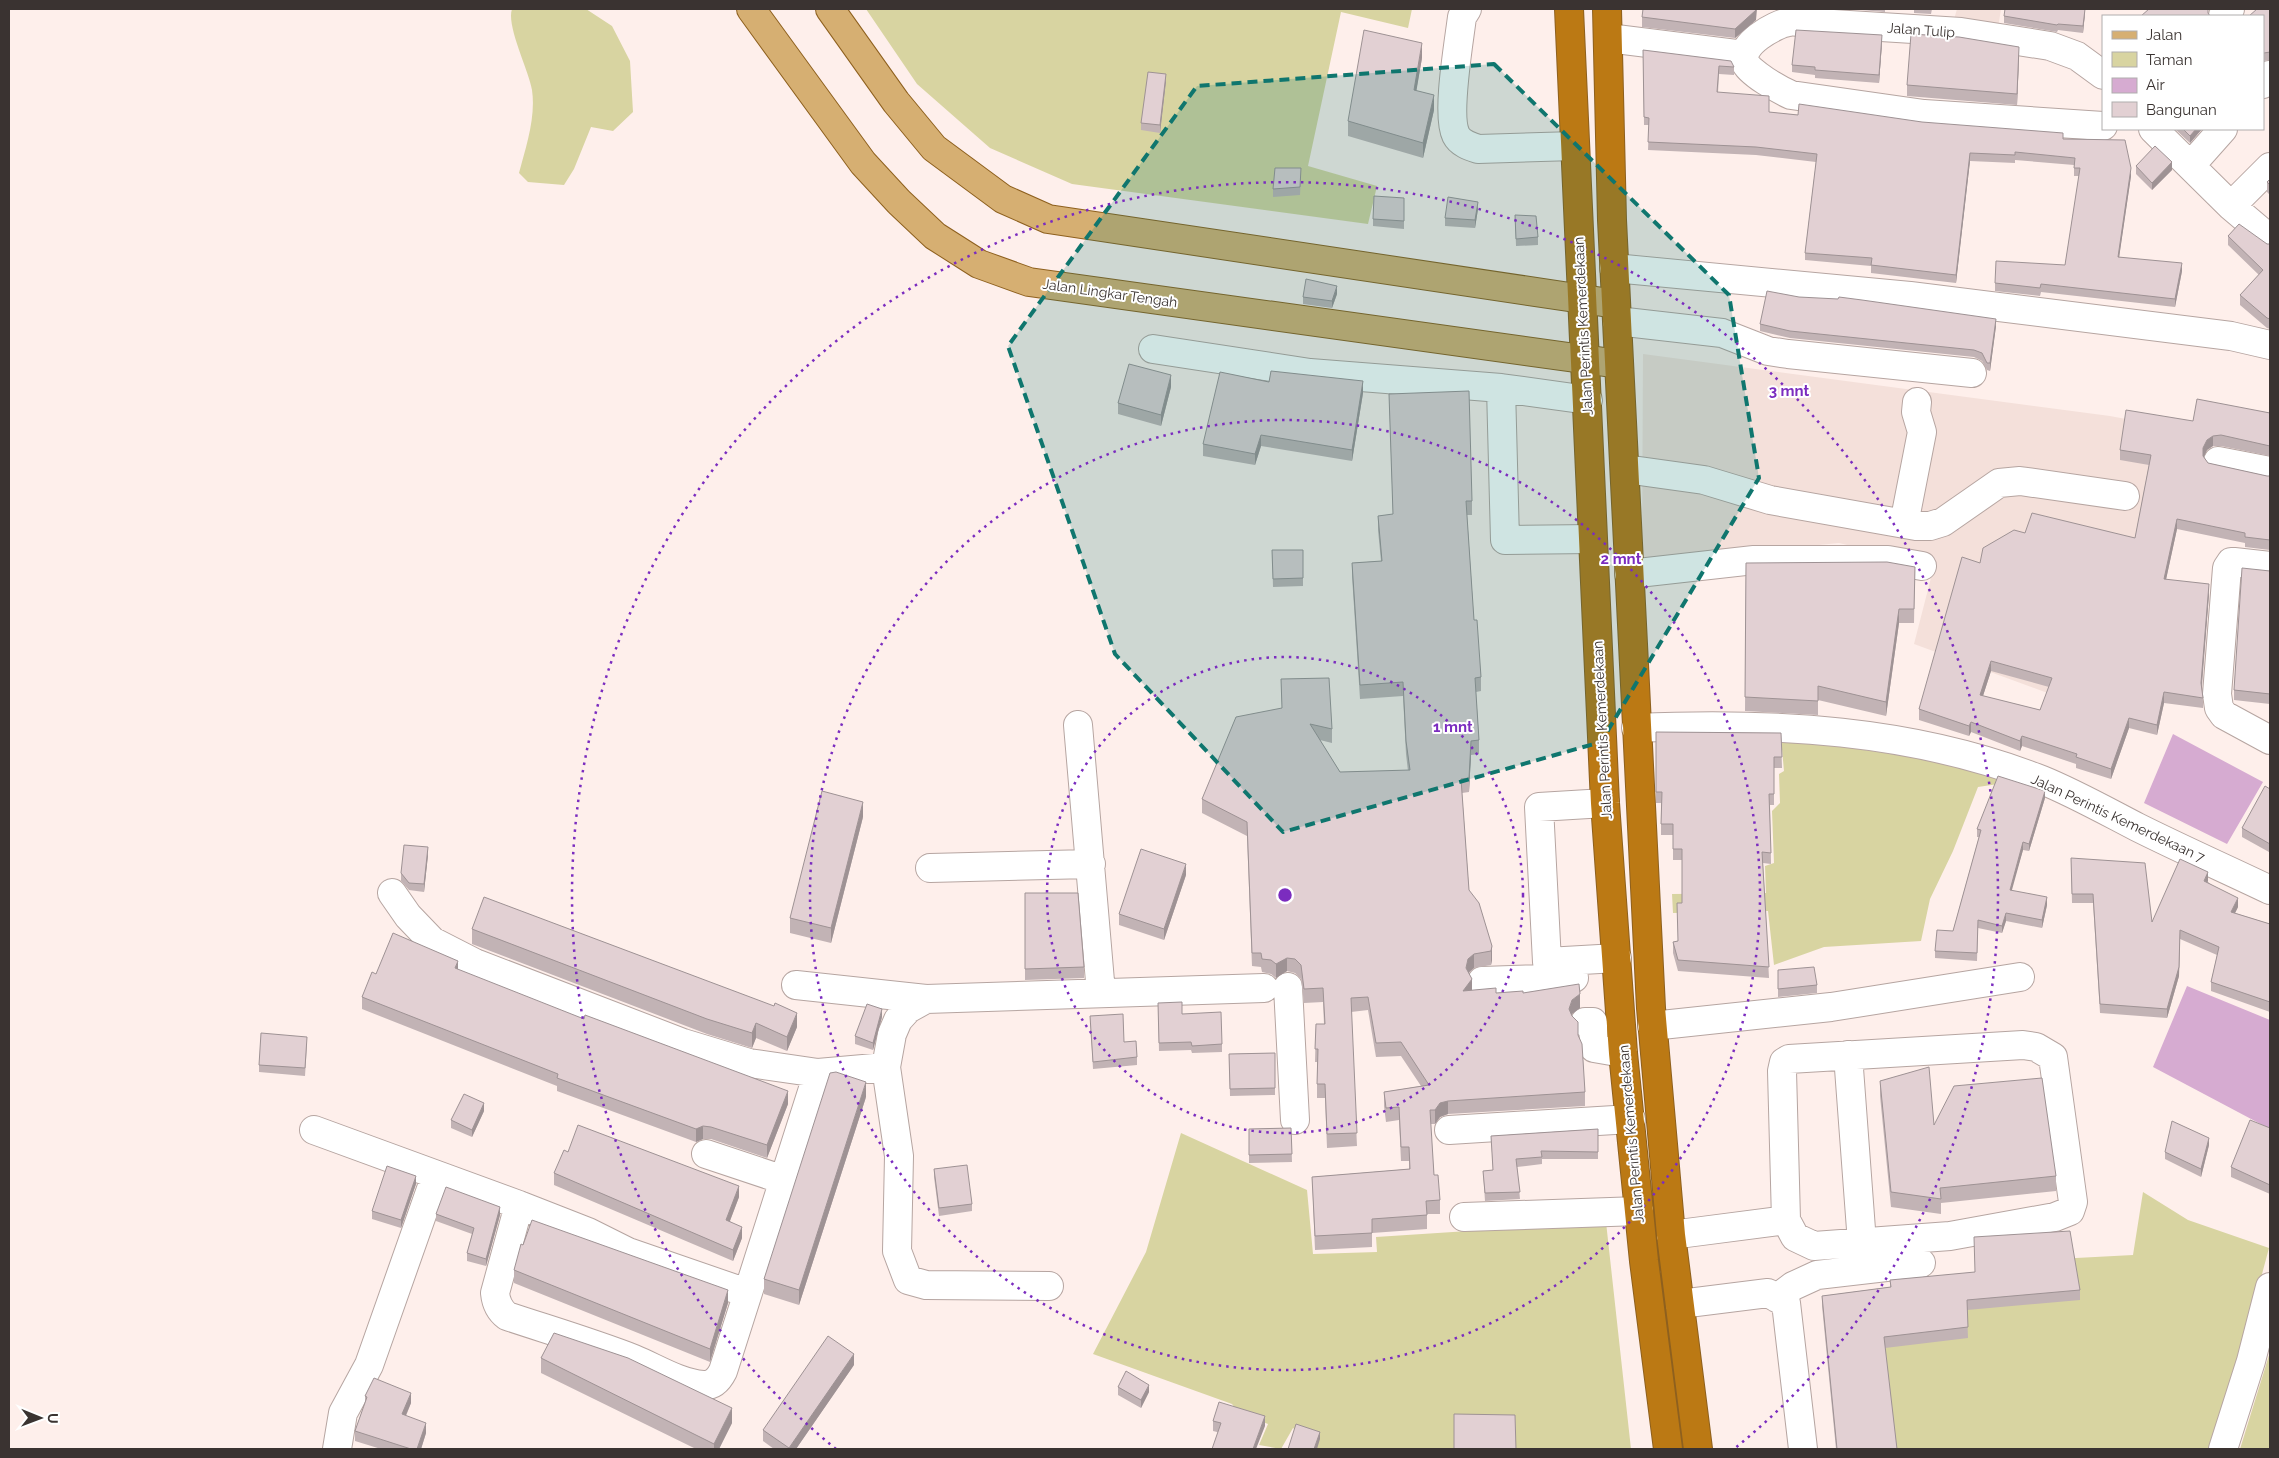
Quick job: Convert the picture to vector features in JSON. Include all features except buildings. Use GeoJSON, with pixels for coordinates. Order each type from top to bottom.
{"type":"FeatureCollection","features":[{"type":"Feature","properties":{"kind":"highway","name":"Jalan Perintis Kemerdekaan"},"geometry":{"type":"LineString","coordinates":[[1569,9],[1605,803],[1623,1053],[1639,1211],[1668,1449]]}},
{"type":"Feature","properties":{"kind":"highway"},"geometry":{"type":"LineString","coordinates":[[1607,9],[1614,268],[1652,1026],[1671,1235],[1698,1449]]}},
{"type":"Feature","properties":{"kind":"main road","name":"Jalan Lingkar Tengah"},"geometry":{"type":"LineString","coordinates":[[751,9],[863,163],[899,202],[935,236],[980,264],[1029,282],[1619,364]]}},
{"type":"Feature","properties":{"kind":"main road"},"geometry":{"type":"LineString","coordinates":[[830,9],[896,102],[934,148],[1003,199],[1048,219],[1581,298],[1617,312]]}},
{"type":"Feature","properties":{"kind":"street"},"geometry":{"type":"LineString","coordinates":[[1467,9],[1462,17],[1452,119],[1456,135],[1464,144],[1478,149],[1574,146]]}},
{"type":"Feature","properties":{"kind":"street","name":"Jalan Tulip"},"geometry":{"type":"LineString","coordinates":[[1744,55],[1746,48],[1773,28],[1788,22],[1801,22],[1961,32],[2050,46],[2078,56],[2102,74]]}},
{"type":"Feature","properties":{"kind":"street"},"geometry":{"type":"LineString","coordinates":[[1608,38],[1744,55],[1747,66],[1779,90],[1791,95],[1956,118],[2102,126]]}},
{"type":"Feature","properties":{"kind":"street"},"geometry":{"type":"LineString","coordinates":[[2154,130],[2231,206],[2270,239]]}},
{"type":"Feature","properties":{"kind":"street"},"geometry":{"type":"LineString","coordinates":[[2191,165],[2222,130]]}},
{"type":"Feature","properties":{"kind":"street"},"geometry":{"type":"LineString","coordinates":[[2231,206],[2270,167]]}},
{"type":"Feature","properties":{"kind":"street"},"geometry":{"type":"LineString","coordinates":[[1614,268],[1910,296],[2231,336],[2270,345]]}},
{"type":"Feature","properties":{"kind":"street"},"geometry":{"type":"LineString","coordinates":[[1617,312],[1722,333],[1768,351],[1972,373]]}},
{"type":"Feature","properties":{"kind":"street"},"geometry":{"type":"LineString","coordinates":[[1153,349],[1310,373],[1501,388],[1588,400]]}},
{"type":"Feature","properties":{"kind":"street"},"geometry":{"type":"LineString","coordinates":[[1501,388],[1505,540],[1592,539]]}},
{"type":"Feature","properties":{"kind":"street"},"geometry":{"type":"LineString","coordinates":[[1904,524],[1922,432],[1916,412],[1918,402]]}},
{"type":"Feature","properties":{"kind":"street"},"geometry":{"type":"LineString","coordinates":[[2218,461],[2270,471]]}},
{"type":"Feature","properties":{"kind":"street"},"geometry":{"type":"LineString","coordinates":[[1625,469],[1704,480],[1770,500],[1904,524],[1930,526],[1943,522],[1999,483],[2020,482],[2125,496]]}},
{"type":"Feature","properties":{"kind":"street"},"geometry":{"type":"LineString","coordinates":[[1629,574],[1754,560],[1888,560],[1922,566]]}},
{"type":"Feature","properties":{"kind":"street"},"geometry":{"type":"LineString","coordinates":[[2270,566],[2231,562],[2227,568],[2217,694],[2219,708],[2224,714],[2270,740]]}},
{"type":"Feature","properties":{"kind":"street","name":"Jalan Perintis Kemerdekaan 7"},"geometry":{"type":"LineString","coordinates":[[1636,728],[1736,725],[1797,729],[1900,740],[1948,750],[2043,780],[2270,890]]}},
{"type":"Feature","properties":{"kind":"street"},"geometry":{"type":"LineString","coordinates":[[1078,726],[1101,993]]}},
{"type":"Feature","properties":{"kind":"street"},"geometry":{"type":"LineString","coordinates":[[1605,803],[1539,807],[1547,962],[1617,967]]}},
{"type":"Feature","properties":{"kind":"street"},"geometry":{"type":"LineString","coordinates":[[930,868],[1091,864]]}},
{"type":"Feature","properties":{"kind":"street"},"geometry":{"type":"LineString","coordinates":[[392,893],[408,916],[432,941],[475,963],[683,1043],[749,1063],[818,1073],[886,1067]]}},
{"type":"Feature","properties":{"kind":"street"},"geometry":{"type":"LineString","coordinates":[[1482,981],[1617,967]]}},
{"type":"Feature","properties":{"kind":"street"},"geometry":{"type":"LineString","coordinates":[[1652,1026],[1831,1007],[2020,977]]}},
{"type":"Feature","properties":{"kind":"street"},"geometry":{"type":"LineString","coordinates":[[796,984],[926,999],[1276,988],[1295,1120]]}},
{"type":"Feature","properties":{"kind":"street"},"geometry":{"type":"LineString","coordinates":[[926,999],[908,1009],[898,1020],[892,1034],[886,1067],[898,1156],[897,1251],[908,1280],[926,1285],[1049,1286]]}},
{"type":"Feature","properties":{"kind":"street"},"geometry":{"type":"LineString","coordinates":[[1585,1022],[1593,1022],[1594,1048],[1623,1053]]}},
{"type":"Feature","properties":{"kind":"street"},"geometry":{"type":"LineString","coordinates":[[2023,1045],[2047,1051],[2053,1056],[2073,1202],[2070,1211],[2064,1214],[1986,1231],[1814,1246],[1794,1237],[1786,1220],[1782,1071],[1784,1062],[1848,1055],[2023,1045]]}},
{"type":"Feature","properties":{"kind":"street"},"geometry":{"type":"LineString","coordinates":[[1848,1055],[1862,1243]]}},
{"type":"Feature","properties":{"kind":"street"},"geometry":{"type":"LineString","coordinates":[[519,1204],[495,1293],[498,1307],[507,1316],[634,1359],[684,1381],[704,1386],[718,1380],[723,1371],[818,1073]]}},
{"type":"Feature","properties":{"kind":"street"},"geometry":{"type":"LineString","coordinates":[[1449,1130],[1631,1119]]}},
{"type":"Feature","properties":{"kind":"street"},"geometry":{"type":"LineString","coordinates":[[314,1130],[519,1204],[588,1232],[628,1252],[747,1294]]}},
{"type":"Feature","properties":{"kind":"street"},"geometry":{"type":"LineString","coordinates":[[706,1154],[784,1180]]}},
{"type":"Feature","properties":{"kind":"street"},"geometry":{"type":"LineString","coordinates":[[337,1449],[344,1412],[369,1365],[436,1175]]}},
{"type":"Feature","properties":{"kind":"street"},"geometry":{"type":"LineString","coordinates":[[1464,1217],[1639,1211]]}},
{"type":"Feature","properties":{"kind":"street"},"geometry":{"type":"LineString","coordinates":[[1671,1235],[1786,1220]]}},
{"type":"Feature","properties":{"kind":"street"},"geometry":{"type":"LineString","coordinates":[[1777,1298],[1793,1286],[1817,1275],[1922,1263]]}},
{"type":"Feature","properties":{"kind":"street"},"geometry":{"type":"LineString","coordinates":[[2223,1449],[2262,1355],[2270,1287]]}},
{"type":"Feature","properties":{"kind":"street"},"geometry":{"type":"LineString","coordinates":[[1680,1304],[1768,1292],[1786,1303],[1803,1449]]}},
{"type":"Feature","properties":{"kind":"highlighted area"},"geometry":{"type":"Polygon","coordinates":[[[1494,64],[1729,295],[1759,478],[1601,742],[1283,832],[1115,654],[1008,346],[1197,86],[1494,64]]]}},
{"type":"Feature","properties":{"kind":"shaded area"},"geometry":{"type":"Polygon","coordinates":[[[1957,9],[2001,9],[1998,28],[1953,23],[1957,9]]]}},
{"type":"Feature","properties":{"kind":"shaded area"},"geometry":{"type":"Polygon","coordinates":[[[1643,354],[2110,416],[2179,429],[2094,710],[1914,644],[1934,566],[1839,543],[1642,562],[1643,354]]]}},
{"type":"Feature","properties":{"kind":"green space"},"geometry":{"type":"Polygon","coordinates":[[[512,9],[586,9],[612,26],[630,61],[633,112],[613,131],[591,127],[574,169],[564,185],[528,182],[519,173],[530,132],[533,100],[530,82],[512,26],[512,9]]]}},
{"type":"Feature","properties":{"kind":"green space"},"geometry":{"type":"Polygon","coordinates":[[[866,9],[1412,9],[1408,28],[1341,12],[1308,166],[1377,186],[1368,224],[1072,184],[990,148],[917,84],[866,9]]]}},
{"type":"Feature","properties":{"kind":"green space"},"geometry":{"type":"Polygon","coordinates":[[[1781,738],[1956,763],[2049,789],[2045,797],[1998,784],[1978,787],[1953,851],[1930,899],[1921,941],[1824,947],[1774,965],[1768,911],[1673,913],[1672,894],[1766,893],[1765,866],[1774,863],[1772,811],[1780,803],[1779,774],[1784,771],[1781,738]]]}},
{"type":"Feature","properties":{"kind":"green space"},"geometry":{"type":"Polygon","coordinates":[[[1181,1133],[1307,1190],[1313,1254],[1377,1252],[1376,1237],[1606,1222],[1631,1449],[1311,1449],[1313,1444],[1293,1428],[1281,1449],[1259,1445],[1268,1424],[1238,1412],[1232,1404],[1093,1354],[1146,1252],[1181,1133]]]}},
{"type":"Feature","properties":{"kind":"green space"},"geometry":{"type":"Polygon","coordinates":[[[2143,1192],[2188,1220],[2269,1248],[2215,1449],[1887,1449],[1873,1341],[1947,1311],[2057,1259],[2133,1255],[2143,1192]]]}},
{"type":"Feature","properties":{"kind":"green space"},"geometry":{"type":"Polygon","coordinates":[[[2270,1352],[2270,1449],[2240,1449],[2270,1352]]]}},
{"type":"Feature","properties":{"kind":"water"},"geometry":{"type":"Polygon","coordinates":[[[2173,734],[2263,782],[2227,844],[2144,803],[2173,734]]]}},
{"type":"Feature","properties":{"kind":"water"},"geometry":{"type":"Polygon","coordinates":[[[2187,986],[2270,1020],[2270,1129],[2153,1067],[2187,986]]]}}]}
